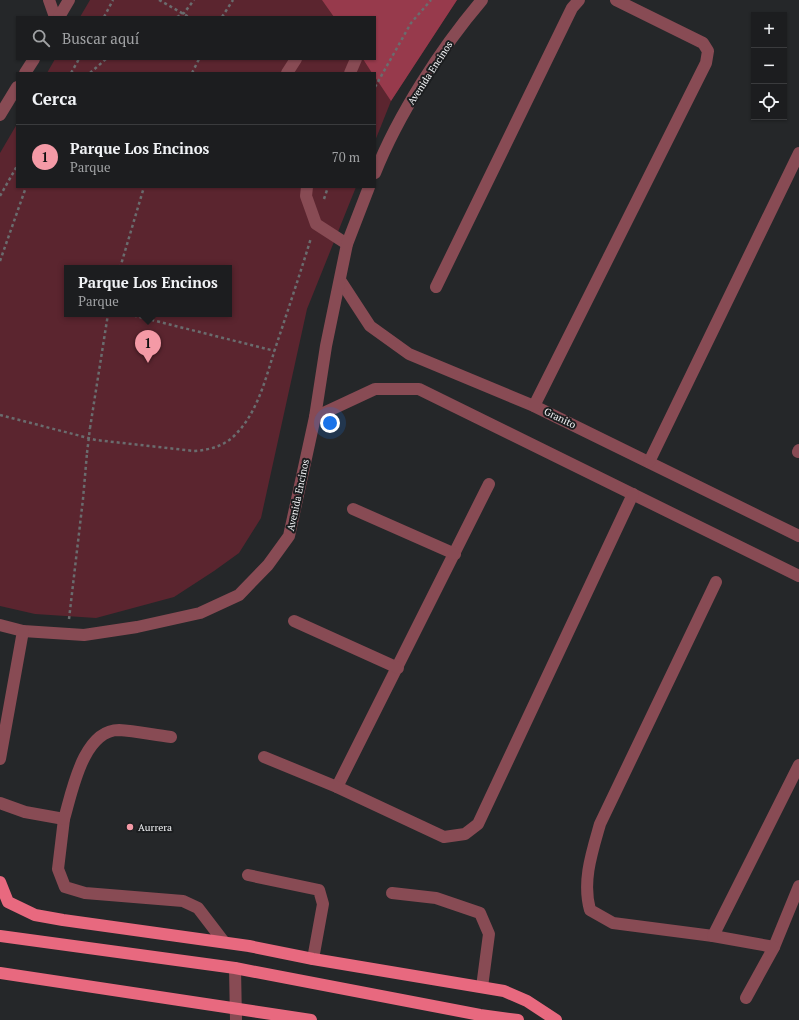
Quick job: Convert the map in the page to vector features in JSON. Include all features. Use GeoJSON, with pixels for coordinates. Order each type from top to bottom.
{"type":"FeatureCollection","features":[{"type":"Feature","properties":{"kind":"main road"},"geometry":{"type":"LineString","coordinates":[[0,882],[8,902],[35,915],[224,942],[313,959],[504,991],[527,1001],[556,1020]]}},
{"type":"Feature","properties":{"kind":"main road"},"geometry":{"type":"LineString","coordinates":[[0,936],[235,968],[480,1016],[518,1020]]}},
{"type":"Feature","properties":{"kind":"main road"},"geometry":{"type":"LineString","coordinates":[[0,973],[236,1015],[311,1020]]}},
{"type":"Feature","properties":{"kind":"street"},"geometry":{"type":"LineString","coordinates":[[48,0],[55,16]]}},
{"type":"Feature","properties":{"kind":"street"},"geometry":{"type":"LineString","coordinates":[[60,16],[69,0]]}},
{"type":"Feature","properties":{"kind":"street","name":"Avenida Encinos"},"geometry":{"type":"LineString","coordinates":[[376,166],[417,90],[467,18],[482,0]]}},
{"type":"Feature","properties":{"kind":"street"},"geometry":{"type":"LineString","coordinates":[[436,287],[572,8],[579,0]]}},
{"type":"Feature","properties":{"kind":"street"},"geometry":{"type":"LineString","coordinates":[[534,406],[706,63],[708,52],[703,43],[616,0]]}},
{"type":"Feature","properties":{"kind":"street"},"geometry":{"type":"LineString","coordinates":[[27,72],[33,60]]}},
{"type":"Feature","properties":{"kind":"street"},"geometry":{"type":"LineString","coordinates":[[288,72],[295,60]]}},
{"type":"Feature","properties":{"kind":"street"},"geometry":{"type":"LineString","coordinates":[[350,72],[356,60]]}},
{"type":"Feature","properties":{"kind":"street"},"geometry":{"type":"LineString","coordinates":[[0,115],[16,89]]}},
{"type":"Feature","properties":{"kind":"street"},"geometry":{"type":"LineString","coordinates":[[649,462],[799,153]]}},
{"type":"Feature","properties":{"kind":"street"},"geometry":{"type":"LineString","coordinates":[[307,188],[306,196],[316,224],[347,244]]}},
{"type":"Feature","properties":{"kind":"street","name":"Avenida Encinos"},"geometry":{"type":"LineString","coordinates":[[0,625],[23,631],[84,635],[193,615],[239,595],[268,565],[289,536],[315,417],[326,346],[347,244],[369,188]]}},
{"type":"Feature","properties":{"kind":"street","name":"Granito"},"geometry":{"type":"LineString","coordinates":[[340,280],[370,326],[409,354],[534,406],[799,536]]}},
{"type":"Feature","properties":{"kind":"street"},"geometry":{"type":"LineString","coordinates":[[315,417],[374,389],[419,389],[799,576]]}},
{"type":"Feature","properties":{"kind":"street"},"geometry":{"type":"LineString","coordinates":[[337,787],[489,484]]}},
{"type":"Feature","properties":{"kind":"street"},"geometry":{"type":"LineString","coordinates":[[264,757],[337,787],[444,836],[465,834],[478,824],[633,494]]}},
{"type":"Feature","properties":{"kind":"street"},"geometry":{"type":"LineString","coordinates":[[353,509],[455,554]]}},
{"type":"Feature","properties":{"kind":"street"},"geometry":{"type":"LineString","coordinates":[[716,582],[600,824],[589,864],[586,896],[590,910],[613,922],[713,936],[774,947]]}},
{"type":"Feature","properties":{"kind":"street"},"geometry":{"type":"LineString","coordinates":[[294,621],[398,668]]}},
{"type":"Feature","properties":{"kind":"street"},"geometry":{"type":"LineString","coordinates":[[0,759],[23,631]]}},
{"type":"Feature","properties":{"kind":"street"},"geometry":{"type":"LineString","coordinates":[[171,737],[118,730],[100,737],[85,755],[64,819],[58,869],[65,887],[85,893],[183,901],[198,908],[224,942]]}},
{"type":"Feature","properties":{"kind":"street"},"geometry":{"type":"LineString","coordinates":[[713,936],[799,765]]}},
{"type":"Feature","properties":{"kind":"street"},"geometry":{"type":"LineString","coordinates":[[0,803],[25,812],[64,819]]}},
{"type":"Feature","properties":{"kind":"street"},"geometry":{"type":"LineString","coordinates":[[248,874],[319,890],[323,904],[313,959]]}},
{"type":"Feature","properties":{"kind":"street"},"geometry":{"type":"LineString","coordinates":[[746,998],[774,947],[799,886]]}},
{"type":"Feature","properties":{"kind":"street"},"geometry":{"type":"LineString","coordinates":[[392,893],[436,898],[480,912],[489,934],[482,987]]}},
{"type":"Feature","properties":{"kind":"street"},"geometry":{"type":"LineString","coordinates":[[235,968],[236,1015]]}},
{"type":"Feature","properties":{"kind":"path"},"geometry":{"type":"LineString","coordinates":[[105,16],[113,0]]}},
{"type":"Feature","properties":{"kind":"path"},"geometry":{"type":"LineString","coordinates":[[159,0],[187,16]]}},
{"type":"Feature","properties":{"kind":"path"},"geometry":{"type":"LineString","coordinates":[[179,16],[184,14],[194,0]]}},
{"type":"Feature","properties":{"kind":"path"},"geometry":{"type":"LineString","coordinates":[[223,16],[233,0]]}},
{"type":"Feature","properties":{"kind":"path"},"geometry":{"type":"LineString","coordinates":[[376,84],[411,23],[431,0]]}},
{"type":"Feature","properties":{"kind":"path"},"geometry":{"type":"LineString","coordinates":[[72,72],[78,60]]}},
{"type":"Feature","properties":{"kind":"path"},"geometry":{"type":"LineString","coordinates":[[91,72],[105,60]]}},
{"type":"Feature","properties":{"kind":"path"},"geometry":{"type":"LineString","coordinates":[[192,72],[198,60]]}},
{"type":"Feature","properties":{"kind":"path"},"geometry":{"type":"LineString","coordinates":[[0,196],[16,168]]}},
{"type":"Feature","properties":{"kind":"path"},"geometry":{"type":"LineString","coordinates":[[0,261],[26,188]]}},
{"type":"Feature","properties":{"kind":"path"},"geometry":{"type":"LineString","coordinates":[[121,265],[144,188]]}},
{"type":"Feature","properties":{"kind":"path"},"geometry":{"type":"LineString","coordinates":[[0,415],[96,440],[194,451],[208,450],[223,444],[235,435],[246,422],[264,386],[328,188]]}},
{"type":"Feature","properties":{"kind":"path"},"geometry":{"type":"LineString","coordinates":[[67,634],[90,428],[108,317]]}},
{"type":"Feature","properties":{"kind":"path"},"geometry":{"type":"LineString","coordinates":[[140,317],[275,351]]}},
{"type":"Feature","properties":{"kind":"shaded area"},"geometry":{"type":"Polygon","coordinates":[[[90,0],[457,0],[391,101],[376,138],[376,72],[48,72],[54,60],[376,60],[376,16],[81,16],[90,0]]]}},
{"type":"Feature","properties":{"kind":"shaded area"},"geometry":{"type":"Polygon","coordinates":[[[322,0],[457,0],[391,101],[376,78],[376,72],[371,72],[364,60],[376,60],[376,16],[333,16],[322,0]]]}},
{"type":"Feature","properties":{"kind":"shaded area"},"geometry":{"type":"Polygon","coordinates":[[[16,126],[16,188],[356,188],[307,309],[261,518],[239,553],[174,597],[96,618],[35,614],[0,606],[0,153],[16,126]]]}},
{"type":"Feature","properties":{"kind":"place","name":"Parque Los Encinos"},"geometry":{"type":"Point","coordinates":[148,363]}},
{"type":"Feature","properties":{"kind":"place","name":"Aurrera"},"geometry":{"type":"Point","coordinates":[130,827]}}]}
